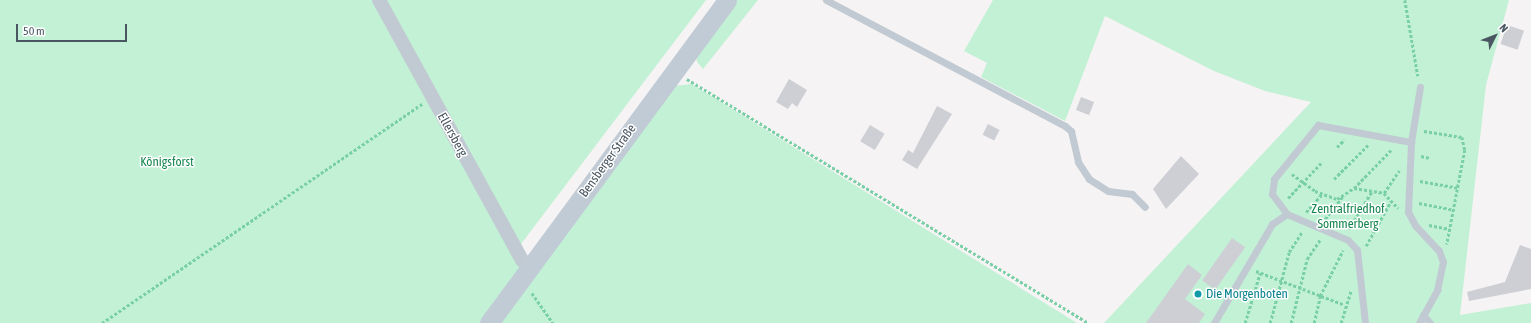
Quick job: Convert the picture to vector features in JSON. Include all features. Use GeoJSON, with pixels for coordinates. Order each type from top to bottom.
{"type":"FeatureCollection","features":[{"type":"Feature","properties":{"kind":"main road","name":"Bensberger Straße"},"geometry":{"type":"LineString","coordinates":[[489,323],[727,0]]}},
{"type":"Feature","properties":{"kind":"street","name":"Ellersberg"},"geometry":{"type":"LineString","coordinates":[[379,0],[431,98],[522,260],[526,274]]}},
{"type":"Feature","properties":{"kind":"lane"},"geometry":{"type":"LineString","coordinates":[[826,0],[1065,126],[1072,131],[1078,162],[1089,179],[1108,190],[1132,194],[1145,207]]}},
{"type":"Feature","properties":{"kind":"lane"},"geometry":{"type":"LineString","coordinates":[[1419,323],[1438,290],[1443,262],[1439,251],[1410,220],[1408,201],[1411,142],[1420,86]]}},
{"type":"Feature","properties":{"kind":"lane"},"geometry":{"type":"LineString","coordinates":[[1365,323],[1362,272],[1359,256],[1346,239],[1324,228],[1287,214],[1280,207],[1271,188],[1282,166],[1318,125],[1379,134],[1411,142]]}},
{"type":"Feature","properties":{"kind":"lane"},"geometry":{"type":"LineString","coordinates":[[1214,323],[1272,224],[1287,214]]}},
{"type":"Feature","properties":{"kind":"lane"},"geometry":{"type":"LineString","coordinates":[[1423,315],[1430,323]]}},
{"type":"Feature","properties":{"kind":"path"},"geometry":{"type":"LineString","coordinates":[[1405,0],[1420,86]]}},
{"type":"Feature","properties":{"kind":"path"},"geometry":{"type":"LineString","coordinates":[[674,72],[1088,323]]}},
{"type":"Feature","properties":{"kind":"path"},"geometry":{"type":"LineString","coordinates":[[102,323],[431,98]]}},
{"type":"Feature","properties":{"kind":"path"},"geometry":{"type":"LineString","coordinates":[[1413,130],[1462,138],[1465,150],[1459,188],[1443,262]]}},
{"type":"Feature","properties":{"kind":"path"},"geometry":{"type":"LineString","coordinates":[[1334,179],[1379,134]]}},
{"type":"Feature","properties":{"kind":"path"},"geometry":{"type":"LineString","coordinates":[[1282,166],[1322,194],[1337,199],[1354,188],[1401,139]]}},
{"type":"Feature","properties":{"kind":"path"},"geometry":{"type":"LineString","coordinates":[[1384,193],[1411,154]]}},
{"type":"Feature","properties":{"kind":"path"},"geometry":{"type":"LineString","coordinates":[[1280,207],[1322,162]]}},
{"type":"Feature","properties":{"kind":"path"},"geometry":{"type":"LineString","coordinates":[[1409,179],[1459,188]]}},
{"type":"Feature","properties":{"kind":"path"},"geometry":{"type":"LineString","coordinates":[[1354,188],[1384,193],[1410,220]]}},
{"type":"Feature","properties":{"kind":"path"},"geometry":{"type":"LineString","coordinates":[[1314,323],[1320,296],[1346,239],[1372,191]]}},
{"type":"Feature","properties":{"kind":"path"},"geometry":{"type":"LineString","coordinates":[[1299,219],[1322,194]]}},
{"type":"Feature","properties":{"kind":"path"},"geometry":{"type":"LineString","coordinates":[[1291,323],[1307,259],[1344,195]]}},
{"type":"Feature","properties":{"kind":"path"},"geometry":{"type":"LineString","coordinates":[[1359,256],[1391,201]]}},
{"type":"Feature","properties":{"kind":"path"},"geometry":{"type":"LineString","coordinates":[[1408,201],[1454,210]]}},
{"type":"Feature","properties":{"kind":"path"},"geometry":{"type":"LineString","coordinates":[[1270,323],[1289,252],[1308,222]]}},
{"type":"Feature","properties":{"kind":"path"},"geometry":{"type":"LineString","coordinates":[[1246,268],[1345,305]]}},
{"type":"Feature","properties":{"kind":"path"},"geometry":{"type":"LineString","coordinates":[[1341,323],[1345,305],[1362,272]]}},
{"type":"Feature","properties":{"kind":"path"},"geometry":{"type":"LineString","coordinates":[[1245,323],[1260,273]]}},
{"type":"Feature","properties":{"kind":"path"},"geometry":{"type":"LineString","coordinates":[[526,274],[553,323]]}},
{"type":"Feature","properties":{"kind":"green space","name":"Königsforst"},"geometry":{"type":"Polygon","coordinates":[[[0,0],[706,0],[521,244],[535,273],[673,86],[692,84],[1077,323],[0,323],[0,0]]]}},
{"type":"Feature","properties":{"kind":"green space"},"geometry":{"type":"Polygon","coordinates":[[[736,0],[758,0],[703,69],[697,62],[696,55],[736,0]]]}},
{"type":"Feature","properties":{"kind":"green space","name":"Zentralfriedhof Sommerberg"},"geometry":{"type":"Polygon","coordinates":[[[993,0],[1509,0],[1486,85],[1460,315],[1531,303],[1531,323],[1104,323],[1311,102],[1265,91],[1214,71],[1105,16],[1065,121],[981,77],[987,63],[964,51],[993,0]]]}},
{"type":"Feature","properties":{"kind":"building"},"geometry":{"type":"Polygon","coordinates":[[[1507,25],[1524,31],[1518,50],[1500,44],[1507,25]]]}},
{"type":"Feature","properties":{"kind":"building"},"geometry":{"type":"Polygon","coordinates":[[[789,79],[807,90],[797,107],[792,103],[788,109],[776,102],[789,79]]]}},
{"type":"Feature","properties":{"kind":"building"},"geometry":{"type":"Polygon","coordinates":[[[1081,97],[1094,102],[1089,115],[1076,110],[1081,97]]]}},
{"type":"Feature","properties":{"kind":"building"},"geometry":{"type":"Polygon","coordinates":[[[937,106],[952,114],[917,169],[902,160],[908,150],[913,153],[937,106]]]}},
{"type":"Feature","properties":{"kind":"building"},"geometry":{"type":"Polygon","coordinates":[[[988,124],[1000,130],[994,141],[983,135],[988,124]]]}},
{"type":"Feature","properties":{"kind":"building"},"geometry":{"type":"Polygon","coordinates":[[[870,125],[885,134],[875,150],[860,141],[870,125]]]}},
{"type":"Feature","properties":{"kind":"building"},"geometry":{"type":"Polygon","coordinates":[[[1181,156],[1199,174],[1166,209],[1153,189],[1181,156]]]}},
{"type":"Feature","properties":{"kind":"building"},"geometry":{"type":"Polygon","coordinates":[[[1232,238],[1245,247],[1215,290],[1202,281],[1232,238]]]}},
{"type":"Feature","properties":{"kind":"building"},"geometry":{"type":"Polygon","coordinates":[[[1520,245],[1531,249],[1531,289],[1469,301],[1467,292],[1505,282],[1520,245]]]}},
{"type":"Feature","properties":{"kind":"building"},"geometry":{"type":"Polygon","coordinates":[[[1188,264],[1202,275],[1185,299],[1205,314],[1199,323],[1146,323],[1188,264]]]}},
{"type":"Feature","properties":{"kind":"place","name":"Die Morgenboten"},"geometry":{"type":"Point","coordinates":[1198,294]}}]}
